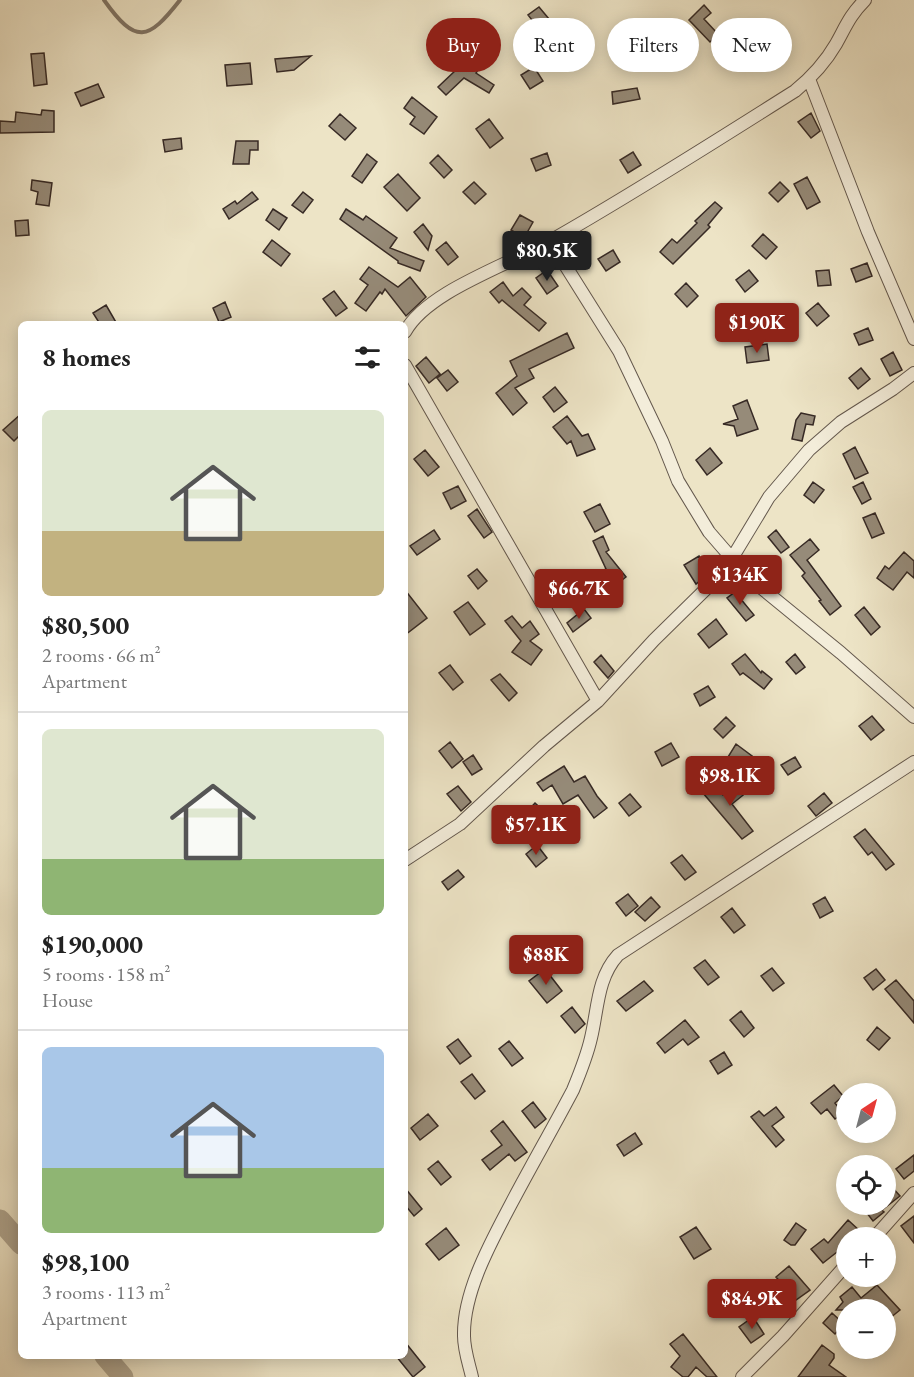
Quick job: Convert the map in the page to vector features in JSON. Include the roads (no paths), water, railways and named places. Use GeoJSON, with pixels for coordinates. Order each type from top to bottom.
{"type":"FeatureCollection","features":[{"type":"Feature","properties":{"kind":"street"},"geometry":{"type":"LineString","coordinates":[[408,327],[414,318],[453,290],[550,241],[795,92],[819,71],[836,45],[852,13],[865,0]]}},
{"type":"Feature","properties":{"kind":"street"},"geometry":{"type":"LineString","coordinates":[[809,79],[868,232],[914,339]]}},
{"type":"Feature","properties":{"kind":"street"},"geometry":{"type":"LineString","coordinates":[[550,241],[624,361],[688,500],[709,532],[731,560],[764,591],[841,652],[914,717]]}},
{"type":"Feature","properties":{"kind":"street"},"geometry":{"type":"LineString","coordinates":[[408,370],[598,701]]}},
{"type":"Feature","properties":{"kind":"street"},"geometry":{"type":"LineString","coordinates":[[408,858],[460,824],[544,746],[598,701],[654,640],[709,586],[731,560],[769,497],[809,450],[841,422],[914,373]]}},
{"type":"Feature","properties":{"kind":"street"},"geometry":{"type":"LineString","coordinates":[[472,1377],[465,1347],[465,1325],[467,1307],[479,1270],[494,1236],[579,1075],[591,1039],[602,979],[610,964],[618,955],[646,936],[914,762]]}},
{"type":"Feature","properties":{"kind":"street"},"geometry":{"type":"LineString","coordinates":[[884,1227],[914,1193]]}},
{"type":"Feature","properties":{"kind":"street"},"geometry":{"type":"LineString","coordinates":[[742,1377],[783,1336],[836,1275]]}},
{"type":"Feature","properties":{"kind":"waterway"},"geometry":{"type":"LineString","coordinates":[[104,0],[125,25],[134,31],[142,32],[159,24],[180,0]]}},
{"type":"Feature","properties":{"kind":"waterway"},"geometry":{"type":"LineString","coordinates":[[0,1220],[18,1241]]}},
{"type":"Feature","properties":{"kind":"waterway"},"geometry":{"type":"LineString","coordinates":[[108,1359],[123,1377]]}}]}
